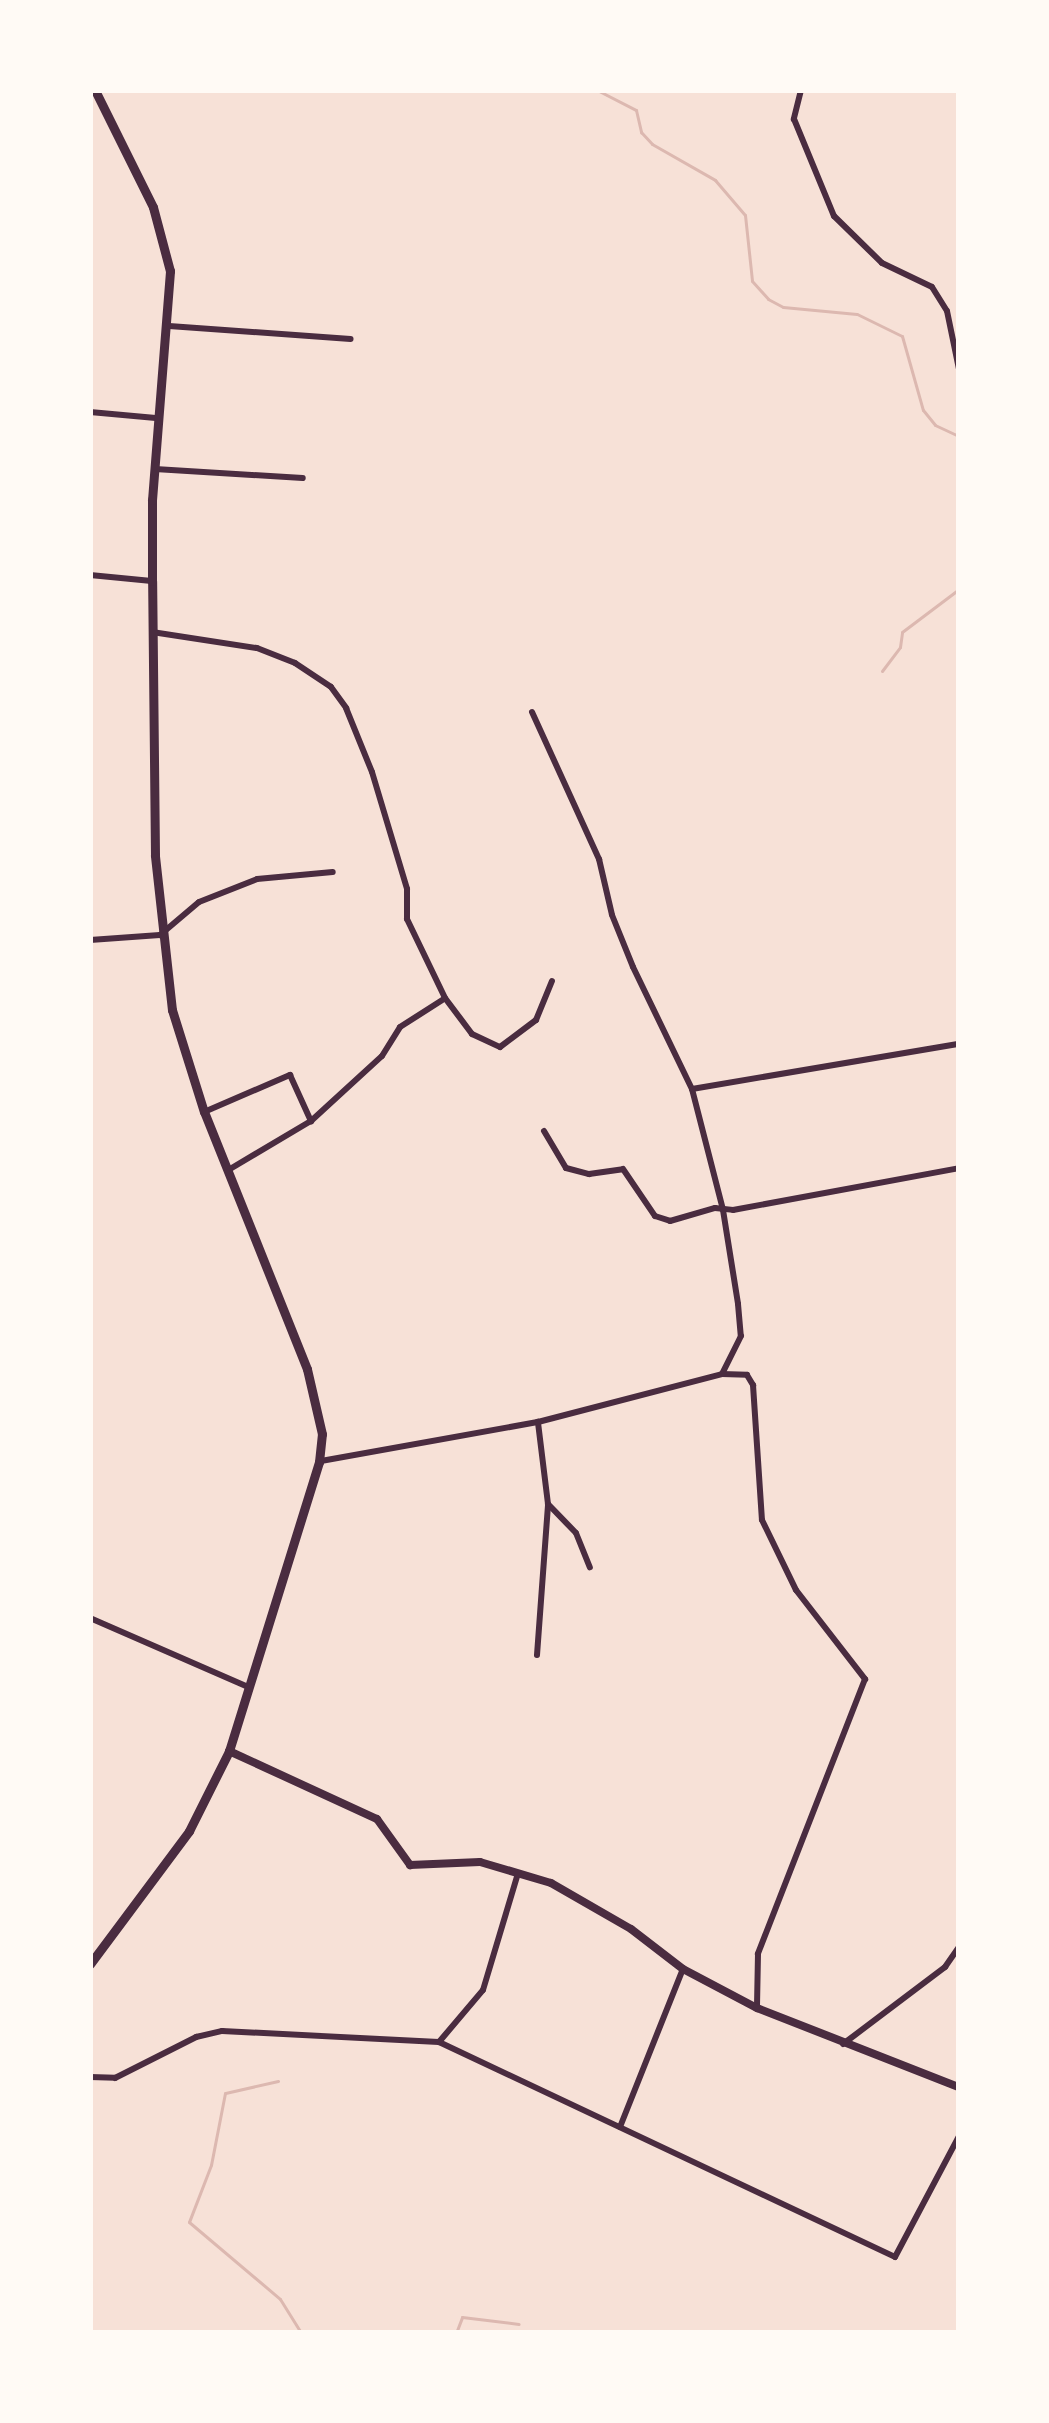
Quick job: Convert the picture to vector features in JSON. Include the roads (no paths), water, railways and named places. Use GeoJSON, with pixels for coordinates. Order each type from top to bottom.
{"type":"FeatureCollection","features":[{"type":"Feature","properties":{"kind":"main road"},"geometry":{"type":"LineString","coordinates":[[90,1964],[189,1831],[230,1751],[320,1462],[322,1434],[307,1370],[204,1112],[172,1010],[160,934],[152,632],[155,469],[170,271],[153,206],[95,90]]}},
{"type":"Feature","properties":{"kind":"street"},"geometry":{"type":"LineString","coordinates":[[801,90],[794,119],[834,216],[882,262],[932,287],[947,311],[959,369]]}},
{"type":"Feature","properties":{"kind":"street"},"geometry":{"type":"LineString","coordinates":[[169,326],[351,339]]}},
{"type":"Feature","properties":{"kind":"street"},"geometry":{"type":"LineString","coordinates":[[90,412],[160,418]]}},
{"type":"Feature","properties":{"kind":"street"},"geometry":{"type":"LineString","coordinates":[[155,469],[303,478]]}},
{"type":"Feature","properties":{"kind":"street"},"geometry":{"type":"LineString","coordinates":[[90,575],[152,581]]}},
{"type":"Feature","properties":{"kind":"street"},"geometry":{"type":"LineString","coordinates":[[152,632],[257,649],[295,662],[331,687],[346,708],[372,772],[407,889],[407,919],[445,998],[472,1034],[500,1047],[536,1020],[552,981]]}},
{"type":"Feature","properties":{"kind":"street"},"geometry":{"type":"LineString","coordinates":[[532,712],[599,860],[612,915],[692,1089],[723,1210],[741,1336],[722,1374]]}},
{"type":"Feature","properties":{"kind":"street"},"geometry":{"type":"LineString","coordinates":[[90,940],[160,934],[199,902],[257,879],[333,872]]}},
{"type":"Feature","properties":{"kind":"street"},"geometry":{"type":"LineString","coordinates":[[230,1169],[310,1121],[360,1079],[400,1027],[445,998]]}},
{"type":"Feature","properties":{"kind":"street"},"geometry":{"type":"LineString","coordinates":[[692,1089],[959,1044]]}},
{"type":"Feature","properties":{"kind":"street"},"geometry":{"type":"LineString","coordinates":[[204,1112],[290,1076],[310,1121]]}},
{"type":"Feature","properties":{"kind":"street"},"geometry":{"type":"LineString","coordinates":[[544,1132],[566,1168],[589,1174],[623,1169],[656,1216],[670,1221],[959,1168]]}},
{"type":"Feature","properties":{"kind":"street"},"geometry":{"type":"LineString","coordinates":[[320,1462],[538,1422],[722,1374],[747,1375],[753,1385],[762,1520],[782,1567],[865,1678],[758,1954],[757,2008]]}},
{"type":"Feature","properties":{"kind":"street"},"geometry":{"type":"LineString","coordinates":[[537,1655],[548,1504],[538,1422]]}},
{"type":"Feature","properties":{"kind":"street"},"geometry":{"type":"LineString","coordinates":[[548,1504],[575,1533],[590,1567]]}},
{"type":"Feature","properties":{"kind":"street"},"geometry":{"type":"LineString","coordinates":[[90,1618],[208,1674],[248,1687]]}},
{"type":"Feature","properties":{"kind":"street"},"geometry":{"type":"LineString","coordinates":[[230,1751],[377,1819],[410,1865],[480,1862],[517,1877],[551,1883],[631,1929],[683,1970],[757,2008],[959,2087]]}},
{"type":"Feature","properties":{"kind":"street"},"geometry":{"type":"LineString","coordinates":[[439,2042],[483,1990],[517,1877]]}},
{"type":"Feature","properties":{"kind":"street"},"geometry":{"type":"LineString","coordinates":[[842,2045],[945,1967],[959,1947]]}},
{"type":"Feature","properties":{"kind":"street"},"geometry":{"type":"LineString","coordinates":[[620,2127],[683,1970]]}},
{"type":"Feature","properties":{"kind":"street"},"geometry":{"type":"LineString","coordinates":[[90,2077],[115,2078],[196,2037],[222,2032],[439,2042],[895,2257],[959,2136]]}},
{"type":"Feature","properties":{"kind":"waterway"},"geometry":{"type":"LineString","coordinates":[[597,90],[636,110],[641,132],[652,144],[715,180],[745,215],[752,281],[768,299],[783,307],[857,314],[902,336],[923,410],[935,425],[959,436]]}},
{"type":"Feature","properties":{"kind":"waterway"},"geometry":{"type":"LineString","coordinates":[[882,671],[900,647],[902,632],[959,589]]}},
{"type":"Feature","properties":{"kind":"waterway"},"geometry":{"type":"LineString","coordinates":[[278,2081],[225,2093],[211,2165],[189,2222],[280,2299],[301,2333]]}},
{"type":"Feature","properties":{"kind":"waterway"},"geometry":{"type":"LineString","coordinates":[[456,2333],[462,2317],[519,2324]]}}]}
